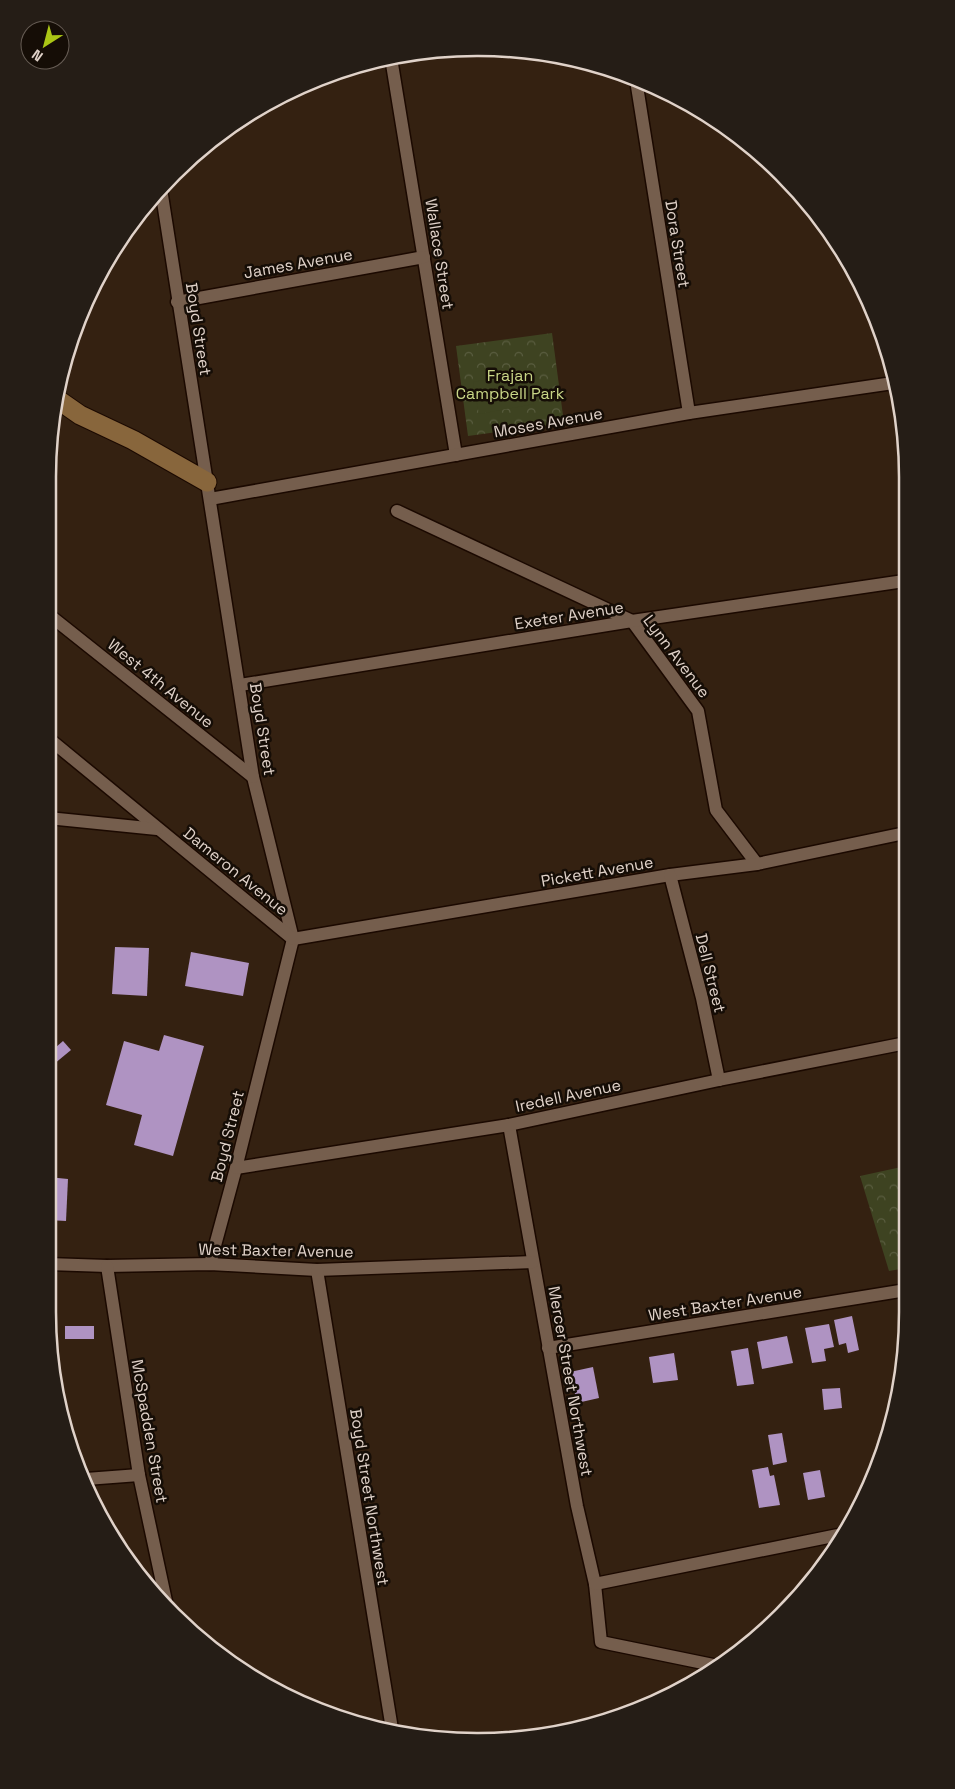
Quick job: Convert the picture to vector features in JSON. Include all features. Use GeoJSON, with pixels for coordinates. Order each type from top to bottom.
{"type":"FeatureCollection","features":[{"type":"Feature","properties":{"kind":"street","name":"Wallace Street"},"geometry":{"type":"LineString","coordinates":[[392,65],[456,456]]}},
{"type":"Feature","properties":{"kind":"street","name":"Dora Street"},"geometry":{"type":"LineString","coordinates":[[637,87],[689,413]]}},
{"type":"Feature","properties":{"kind":"street","name":"Boyd Street"},"geometry":{"type":"LineString","coordinates":[[162,198],[253,777],[293,940],[210,1264]]}},
{"type":"Feature","properties":{"kind":"street","name":"James Avenue"},"geometry":{"type":"LineString","coordinates":[[178,302],[424,257]]}},
{"type":"Feature","properties":{"kind":"street","name":"Moses Avenue"},"geometry":{"type":"LineString","coordinates":[[208,491],[456,456],[689,413],[888,383]]}},
{"type":"Feature","properties":{"kind":"street"},"geometry":{"type":"LineString","coordinates":[[63,403],[80,415],[133,440],[208,491]]}},
{"type":"Feature","properties":{"kind":"street","name":"Lynn Avenue"},"geometry":{"type":"LineString","coordinates":[[397,511],[632,621],[698,711],[716,810],[756,864]]}},
{"type":"Feature","properties":{"kind":"street","name":"Exeter Avenue"},"geometry":{"type":"LineString","coordinates":[[240,685],[632,621],[899,582]]}},
{"type":"Feature","properties":{"kind":"street","name":"West 4th Avenue"},"geometry":{"type":"LineString","coordinates":[[56,620],[253,777]]}},
{"type":"Feature","properties":{"kind":"street","name":"Dameron Avenue"},"geometry":{"type":"LineString","coordinates":[[56,745],[293,940]]}},
{"type":"Feature","properties":{"kind":"street"},"geometry":{"type":"LineString","coordinates":[[56,819],[158,829]]}},
{"type":"Feature","properties":{"kind":"street","name":"Pickett Avenue"},"geometry":{"type":"LineString","coordinates":[[293,940],[670,875],[756,864],[899,834]]}},
{"type":"Feature","properties":{"kind":"street","name":"Dell Street"},"geometry":{"type":"LineString","coordinates":[[670,875],[702,998],[719,1080]]}},
{"type":"Feature","properties":{"kind":"street","name":"Iredell Avenue"},"geometry":{"type":"LineString","coordinates":[[236,1168],[509,1125],[899,1043]]}},
{"type":"Feature","properties":{"kind":"street","name":"Mercer Street Northwest"},"geometry":{"type":"LineString","coordinates":[[509,1125],[577,1506],[595,1584],[601,1642],[708,1664]]}},
{"type":"Feature","properties":{"kind":"street","name":"West Baxter Avenue"},"geometry":{"type":"LineString","coordinates":[[56,1264],[107,1266],[210,1264],[317,1270],[533,1262]]}},
{"type":"Feature","properties":{"kind":"street","name":"McSpadden Street"},"geometry":{"type":"LineString","coordinates":[[107,1266],[139,1475],[164,1592]]}},
{"type":"Feature","properties":{"kind":"street","name":"Boyd Street Northwest"},"geometry":{"type":"LineString","coordinates":[[317,1270],[391,1724]]}},
{"type":"Feature","properties":{"kind":"street","name":"West Baxter Avenue"},"geometry":{"type":"LineString","coordinates":[[548,1348],[899,1291]]}},
{"type":"Feature","properties":{"kind":"street"},"geometry":{"type":"LineString","coordinates":[[91,1479],[139,1475]]}},
{"type":"Feature","properties":{"kind":"street"},"geometry":{"type":"LineString","coordinates":[[595,1584],[834,1536]]}},
{"type":"Feature","properties":{"kind":"green space","name":"Frajan Campbell Park"},"geometry":{"type":"Polygon","coordinates":[[[552,333],[564,423],[468,436],[456,346],[552,333]]]}},
{"type":"Feature","properties":{"kind":"green space"},"geometry":{"type":"Polygon","coordinates":[[[528,372],[534,404],[479,414],[473,382],[528,372]]]}},
{"type":"Feature","properties":{"kind":"green space"},"geometry":{"type":"Polygon","coordinates":[[[899,1168],[899,1269],[889,1271],[860,1176],[899,1168]]]}},
{"type":"Feature","properties":{"kind":"building"},"geometry":{"type":"Polygon","coordinates":[[[115,947],[149,948],[147,996],[112,994],[115,947]]]}},
{"type":"Feature","properties":{"kind":"building"},"geometry":{"type":"Polygon","coordinates":[[[191,952],[249,963],[243,996],[185,986],[191,952]]]}},
{"type":"Feature","properties":{"kind":"building"},"geometry":{"type":"Polygon","coordinates":[[[164,1035],[204,1046],[173,1156],[134,1145],[142,1115],[106,1105],[124,1041],[159,1051],[164,1035]]]}},
{"type":"Feature","properties":{"kind":"building"},"geometry":{"type":"Polygon","coordinates":[[[63,1041],[71,1050],[56,1062],[56,1047],[63,1041]]]}},
{"type":"Feature","properties":{"kind":"building"},"geometry":{"type":"Polygon","coordinates":[[[56,1178],[68,1179],[66,1221],[56,1220],[56,1178]]]}},
{"type":"Feature","properties":{"kind":"building"},"geometry":{"type":"Polygon","coordinates":[[[852,1316],[859,1350],[848,1353],[846,1343],[839,1345],[834,1320],[852,1316]]]}},
{"type":"Feature","properties":{"kind":"building"},"geometry":{"type":"Polygon","coordinates":[[[829,1324],[834,1347],[824,1349],[826,1361],[812,1363],[805,1328],[829,1324]]]}},
{"type":"Feature","properties":{"kind":"building"},"geometry":{"type":"Polygon","coordinates":[[[65,1326],[94,1326],[94,1339],[65,1339],[65,1326]]]}},
{"type":"Feature","properties":{"kind":"building"},"geometry":{"type":"Polygon","coordinates":[[[787,1336],[793,1363],[762,1369],[757,1342],[787,1336]]]}},
{"type":"Feature","properties":{"kind":"building"},"geometry":{"type":"Polygon","coordinates":[[[748,1348],[754,1384],[737,1386],[731,1351],[748,1348]]]}},
{"type":"Feature","properties":{"kind":"building"},"geometry":{"type":"Polygon","coordinates":[[[674,1353],[678,1380],[653,1383],[649,1357],[674,1353]]]}},
{"type":"Feature","properties":{"kind":"building"},"geometry":{"type":"Polygon","coordinates":[[[593,1367],[599,1398],[577,1403],[570,1372],[593,1367]]]}},
{"type":"Feature","properties":{"kind":"building"},"geometry":{"type":"Polygon","coordinates":[[[840,1388],[842,1408],[824,1410],[822,1389],[840,1388]]]}},
{"type":"Feature","properties":{"kind":"building"},"geometry":{"type":"Polygon","coordinates":[[[782,1433],[787,1462],[773,1465],[768,1435],[782,1433]]]}},
{"type":"Feature","properties":{"kind":"building"},"geometry":{"type":"Polygon","coordinates":[[[768,1467],[770,1476],[774,1475],[780,1505],[759,1508],[752,1470],[768,1467]]]}},
{"type":"Feature","properties":{"kind":"building"},"geometry":{"type":"Polygon","coordinates":[[[820,1470],[825,1497],[808,1500],[803,1473],[820,1470]]]}}]}
